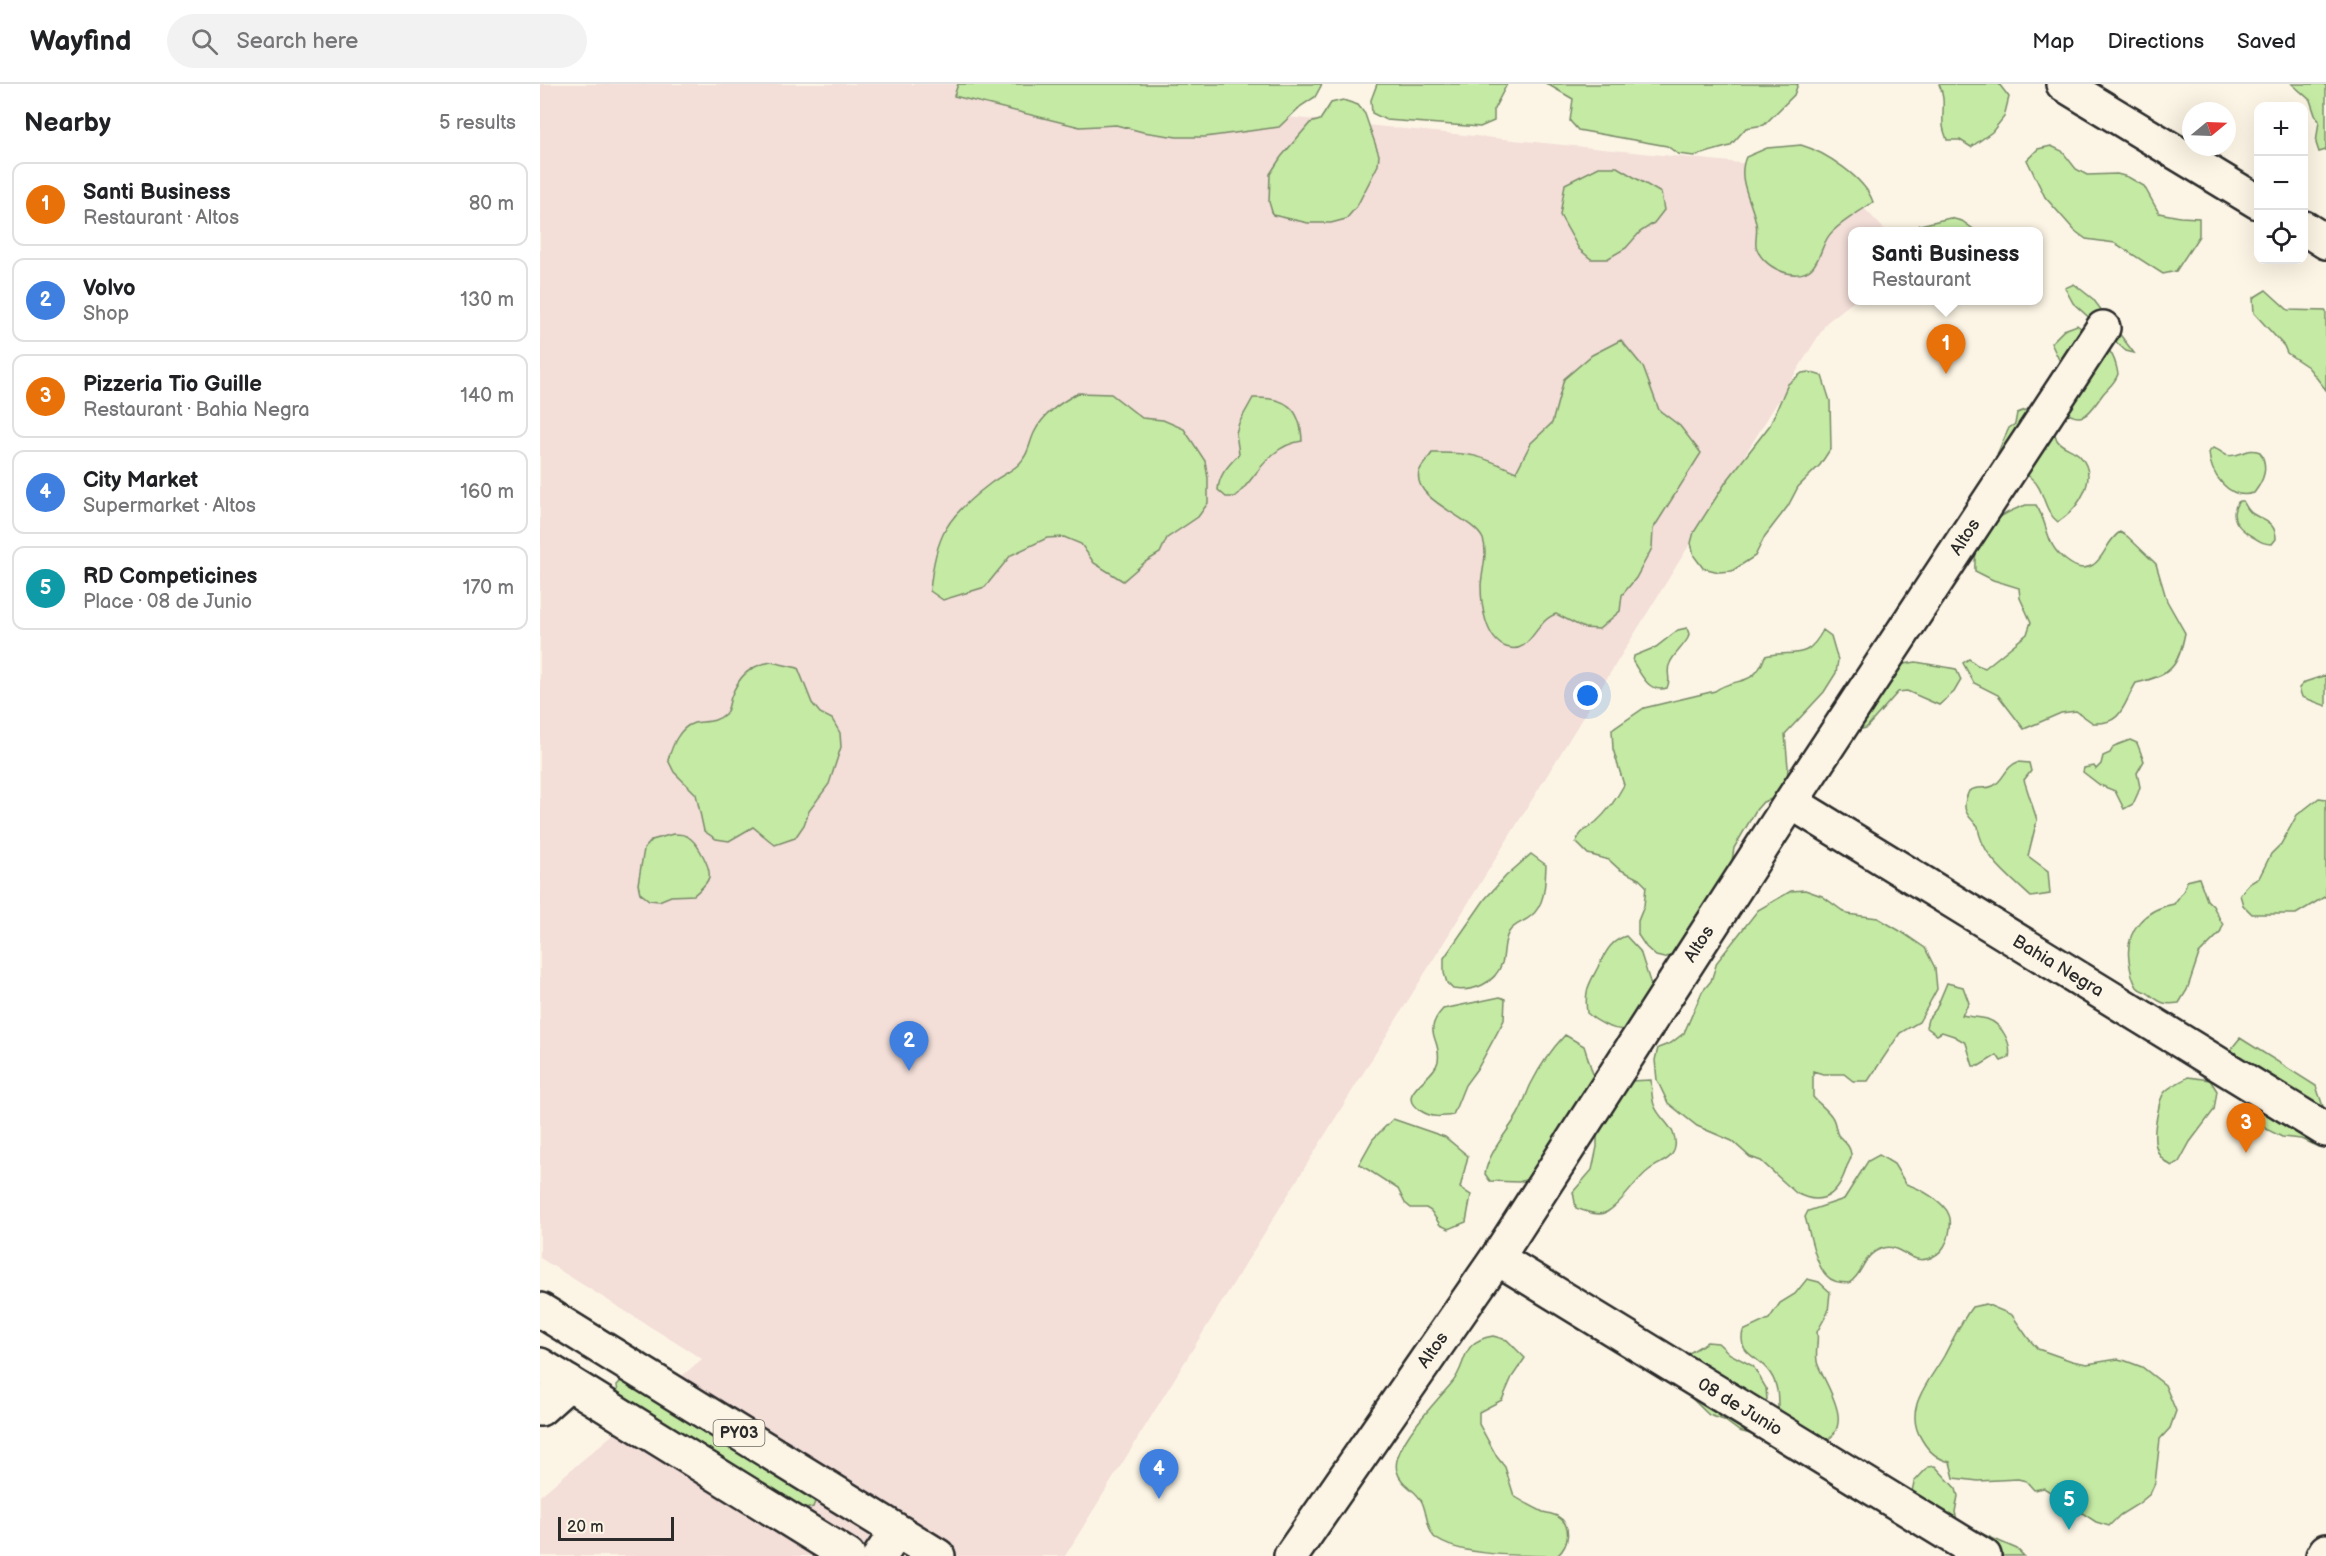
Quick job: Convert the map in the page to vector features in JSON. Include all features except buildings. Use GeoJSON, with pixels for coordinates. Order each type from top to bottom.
{"type":"FeatureCollection","features":[{"type":"Feature","properties":{"kind":"main road"},"geometry":{"type":"LineString","coordinates":[[2063,84],[2254,199]]}},
{"type":"Feature","properties":{"kind":"main road"},"geometry":{"type":"LineString","coordinates":[[2308,231],[2326,242]]}},
{"type":"Feature","properties":{"kind":"main road","name":"Altos"},"geometry":{"type":"LineString","coordinates":[[1291,1556],[1497,1258],[1791,802],[2103,328]]}},
{"type":"Feature","properties":{"kind":"main road","name":"Bahia Negra"},"geometry":{"type":"LineString","coordinates":[[1791,802],[2326,1130]]}},
{"type":"Feature","properties":{"kind":"main road","name":"08 de Junio"},"geometry":{"type":"LineString","coordinates":[[1497,1258],[1984,1556]]}},
{"type":"Feature","properties":{"kind":"main road","name":"PY03"},"geometry":{"type":"LineString","coordinates":[[540,1310],[888,1544],[938,1556]]}},
{"type":"Feature","properties":{"kind":"main road","name":"PY03"},"geometry":{"type":"LineString","coordinates":[[540,1365],[848,1556]]}},
{"type":"Feature","properties":{"kind":"main road"},"geometry":{"type":"LineString","coordinates":[[540,1409],[569,1383]]}},
{"type":"Feature","properties":{"kind":"main road"},"geometry":{"type":"LineString","coordinates":[[2323,1556],[2326,1551]]}},
{"type":"Feature","properties":{"kind":"shaded area"},"geometry":{"type":"Polygon","coordinates":[[[540,84],[962,84],[1829,172],[1882,227],[1848,227],[1849,305],[1827,322],[1065,1556],[540,1556],[540,1496],[702,1359],[540,1258],[540,84]]]}},
{"type":"Feature","properties":{"kind":"green space"},"geometry":{"type":"Polygon","coordinates":[[[958,84],[1322,84],[1315,97],[1301,106],[1279,127],[1205,137],[1177,137],[1116,125],[1080,127],[954,96],[958,84]]]}},
{"type":"Feature","properties":{"kind":"green space"},"geometry":{"type":"Polygon","coordinates":[[[1377,84],[1507,84],[1494,109],[1494,121],[1480,127],[1386,120],[1372,113],[1371,100],[1377,84]]]}},
{"type":"Feature","properties":{"kind":"green space"},"geometry":{"type":"Polygon","coordinates":[[[1547,84],[1798,84],[1794,95],[1764,125],[1746,128],[1730,146],[1694,156],[1678,154],[1667,146],[1578,130],[1570,121],[1573,99],[1547,84]]]}},
{"type":"Feature","properties":{"kind":"green space"},"geometry":{"type":"Polygon","coordinates":[[[1939,84],[1999,84],[2009,97],[2004,117],[1992,132],[1971,147],[1960,140],[1947,140],[1943,127],[1943,100],[1939,84]]]}},
{"type":"Feature","properties":{"kind":"green space"},"geometry":{"type":"Polygon","coordinates":[[[2292,84],[2326,84],[2326,150],[2319,152],[2316,143],[2319,121],[2310,100],[2292,84]]]}},
{"type":"Feature","properties":{"kind":"green space"},"geometry":{"type":"Polygon","coordinates":[[[1343,100],[1358,105],[1365,114],[1379,155],[1378,165],[1357,206],[1346,219],[1331,223],[1308,223],[1273,215],[1269,202],[1270,174],[1281,157],[1310,123],[1320,120],[1331,103],[1343,100]]]}},
{"type":"Feature","properties":{"kind":"green space"},"geometry":{"type":"Polygon","coordinates":[[[1801,145],[1821,153],[1843,167],[1862,184],[1873,202],[1832,232],[1812,268],[1797,274],[1771,266],[1759,253],[1756,246],[1756,223],[1744,182],[1743,165],[1746,157],[1767,148],[1801,145]]]}},
{"type":"Feature","properties":{"kind":"green space"},"geometry":{"type":"Polygon","coordinates":[[[2051,146],[2062,151],[2076,169],[2087,175],[2117,174],[2144,186],[2159,213],[2199,218],[2199,236],[2176,271],[2163,274],[2115,243],[2086,239],[2075,231],[2045,197],[2027,160],[2038,149],[2051,146]]]}},
{"type":"Feature","properties":{"kind":"green space"},"geometry":{"type":"Polygon","coordinates":[[[1599,167],[1617,167],[1661,193],[1664,210],[1654,223],[1640,232],[1626,248],[1607,259],[1591,259],[1579,249],[1560,215],[1565,184],[1599,167]]]}},
{"type":"Feature","properties":{"kind":"green space"},"geometry":{"type":"Polygon","coordinates":[[[1950,218],[1962,221],[1970,227],[1918,227],[1950,218]]]}},
{"type":"Feature","properties":{"kind":"green space"},"geometry":{"type":"Polygon","coordinates":[[[2074,284],[2093,299],[2134,353],[2126,351],[2073,303],[2065,288],[2074,284]]]}},
{"type":"Feature","properties":{"kind":"green space"},"geometry":{"type":"Polygon","coordinates":[[[2266,290],[2288,310],[2326,311],[2326,390],[2308,367],[2287,353],[2284,346],[2254,313],[2253,298],[2266,290]]]}},
{"type":"Feature","properties":{"kind":"green space"},"geometry":{"type":"Polygon","coordinates":[[[2077,325],[2109,350],[2118,374],[2091,411],[2081,417],[2076,417],[2062,409],[2061,364],[2051,343],[2064,330],[2077,325]]]}},
{"type":"Feature","properties":{"kind":"green space"},"geometry":{"type":"Polygon","coordinates":[[[1621,340],[1643,367],[1659,410],[1680,426],[1701,453],[1653,529],[1652,548],[1636,578],[1622,595],[1620,611],[1599,629],[1584,628],[1556,614],[1542,623],[1521,647],[1506,647],[1493,637],[1483,611],[1481,585],[1485,556],[1483,539],[1468,523],[1425,492],[1419,482],[1419,472],[1432,453],[1445,453],[1476,456],[1516,472],[1531,443],[1552,423],[1564,379],[1592,355],[1621,340]]]}},
{"type":"Feature","properties":{"kind":"green space"},"geometry":{"type":"Polygon","coordinates":[[[1809,372],[1822,376],[1830,401],[1831,448],[1820,465],[1798,487],[1788,506],[1765,536],[1755,556],[1732,571],[1719,572],[1703,568],[1694,556],[1691,543],[1694,532],[1726,482],[1770,425],[1788,384],[1802,373],[1809,372]]]}},
{"type":"Feature","properties":{"kind":"green space"},"geometry":{"type":"Polygon","coordinates":[[[1078,393],[1111,394],[1142,418],[1163,420],[1184,429],[1205,461],[1208,478],[1208,503],[1198,517],[1167,538],[1160,553],[1145,562],[1123,581],[1094,563],[1081,544],[1064,537],[1047,538],[1011,555],[985,587],[943,600],[930,591],[935,556],[940,541],[954,517],[976,495],[1018,465],[1026,454],[1042,420],[1059,405],[1078,393]]]}},
{"type":"Feature","properties":{"kind":"green space"},"geometry":{"type":"Polygon","coordinates":[[[1253,398],[1274,400],[1289,406],[1298,420],[1302,441],[1280,449],[1235,497],[1226,497],[1218,490],[1220,479],[1239,454],[1236,433],[1253,398]]]}},
{"type":"Feature","properties":{"kind":"green space"},"geometry":{"type":"Polygon","coordinates":[[[2025,410],[2047,422],[2059,443],[2080,456],[2086,465],[2088,474],[2084,492],[2073,509],[2058,522],[2049,512],[2039,488],[2031,478],[2002,467],[1994,461],[2009,428],[2015,424],[2017,413],[2025,410]]]}},
{"type":"Feature","properties":{"kind":"green space"},"geometry":{"type":"Polygon","coordinates":[[[2213,448],[2230,456],[2251,450],[2260,452],[2265,468],[2254,493],[2237,493],[2222,484],[2210,460],[2209,452],[2213,448]]]}},
{"type":"Feature","properties":{"kind":"green space"},"geometry":{"type":"Polygon","coordinates":[[[2239,501],[2243,501],[2251,513],[2272,525],[2276,539],[2272,544],[2260,541],[2239,526],[2234,512],[2239,501]]]}},
{"type":"Feature","properties":{"kind":"green space"},"geometry":{"type":"Polygon","coordinates":[[[2036,505],[2054,548],[2067,561],[2079,568],[2089,567],[2097,562],[2112,539],[2120,532],[2127,536],[2156,564],[2167,601],[2185,633],[2176,662],[2171,668],[2157,677],[2136,683],[2121,712],[2111,721],[2093,723],[2076,711],[2061,713],[2024,729],[1998,695],[1974,683],[1963,663],[1969,659],[1985,668],[2027,634],[2031,622],[2020,598],[2019,588],[1993,580],[1975,571],[1977,547],[1987,528],[2014,509],[2036,505]]]}},
{"type":"Feature","properties":{"kind":"green space"},"geometry":{"type":"Polygon","coordinates":[[[1687,628],[1688,638],[1668,669],[1667,688],[1652,686],[1644,679],[1633,662],[1634,656],[1656,647],[1678,630],[1687,628]]]}},
{"type":"Feature","properties":{"kind":"green space"},"geometry":{"type":"Polygon","coordinates":[[[1823,630],[1831,636],[1838,660],[1836,673],[1824,692],[1785,734],[1787,783],[1775,798],[1763,802],[1756,810],[1734,848],[1731,868],[1686,950],[1664,958],[1656,956],[1638,935],[1638,921],[1644,906],[1646,886],[1609,860],[1588,854],[1576,842],[1582,833],[1608,809],[1624,785],[1613,749],[1612,730],[1644,708],[1715,691],[1750,678],[1761,666],[1765,656],[1805,651],[1817,640],[1823,630]]]}},
{"type":"Feature","properties":{"kind":"green space"},"geometry":{"type":"Polygon","coordinates":[[[771,662],[798,668],[812,703],[820,713],[832,719],[840,733],[841,747],[829,784],[809,811],[804,825],[795,838],[775,845],[753,827],[729,841],[716,839],[704,831],[696,794],[674,772],[668,760],[676,738],[688,725],[722,717],[741,678],[751,669],[771,662]]]}},
{"type":"Feature","properties":{"kind":"green space"},"geometry":{"type":"Polygon","coordinates":[[[1916,662],[1956,669],[1961,680],[1954,692],[1939,705],[1907,691],[1898,692],[1866,728],[1858,730],[1850,726],[1898,665],[1916,662]]]}},
{"type":"Feature","properties":{"kind":"green space"},"geometry":{"type":"Polygon","coordinates":[[[2326,675],[2326,706],[2302,697],[2299,688],[2305,682],[2326,675]]]}},
{"type":"Feature","properties":{"kind":"green space"},"geometry":{"type":"Polygon","coordinates":[[[2130,740],[2137,743],[2144,761],[2137,773],[2140,787],[2138,793],[2133,804],[2124,809],[2115,791],[2100,785],[2083,772],[2084,768],[2094,766],[2096,769],[2101,764],[2103,756],[2110,753],[2114,746],[2130,740]]]}},
{"type":"Feature","properties":{"kind":"green space"},"geometry":{"type":"Polygon","coordinates":[[[2018,762],[2029,763],[2031,771],[2024,780],[2037,820],[2028,856],[2048,871],[2050,894],[2031,897],[2006,874],[1984,847],[1978,826],[1970,818],[1965,806],[1969,791],[1997,784],[2010,767],[2018,762]]]}},
{"type":"Feature","properties":{"kind":"green space"},"geometry":{"type":"Polygon","coordinates":[[[2319,798],[2326,799],[2326,896],[2296,914],[2252,914],[2243,905],[2240,895],[2249,884],[2259,878],[2271,854],[2281,844],[2297,815],[2319,798]]]}},
{"type":"Feature","properties":{"kind":"green space"},"geometry":{"type":"Polygon","coordinates":[[[673,834],[687,836],[697,846],[708,868],[708,880],[694,895],[671,896],[659,901],[649,900],[640,893],[638,884],[644,849],[652,840],[673,834]]]}},
{"type":"Feature","properties":{"kind":"green space"},"geometry":{"type":"Polygon","coordinates":[[[1531,854],[1546,865],[1544,892],[1540,905],[1531,916],[1509,932],[1502,963],[1489,981],[1475,988],[1453,989],[1447,983],[1444,973],[1444,958],[1485,899],[1531,854]]]}},
{"type":"Feature","properties":{"kind":"green space"},"geometry":{"type":"Polygon","coordinates":[[[2199,878],[2207,900],[2213,906],[2223,925],[2220,933],[2199,954],[2187,990],[2179,1003],[2162,1003],[2135,984],[2129,960],[2130,939],[2134,930],[2146,916],[2174,904],[2184,890],[2187,881],[2199,878]]]}},
{"type":"Feature","properties":{"kind":"green space"},"geometry":{"type":"Polygon","coordinates":[[[1805,890],[1822,896],[1847,914],[1878,918],[1925,948],[1935,968],[1937,989],[1919,1022],[1900,1033],[1868,1081],[1853,1081],[1844,1074],[1823,1074],[1813,1071],[1813,1097],[1832,1117],[1836,1131],[1848,1146],[1851,1156],[1844,1176],[1835,1190],[1829,1195],[1815,1199],[1796,1193],[1761,1161],[1750,1157],[1732,1141],[1697,1126],[1668,1103],[1657,1080],[1655,1060],[1658,1048],[1671,1043],[1684,1033],[1702,992],[1711,981],[1717,962],[1758,910],[1791,891],[1805,890]]]}},
{"type":"Feature","properties":{"kind":"green space"},"geometry":{"type":"Polygon","coordinates":[[[1626,936],[1640,951],[1651,985],[1651,993],[1635,1024],[1624,1030],[1604,1024],[1587,1013],[1586,997],[1591,981],[1607,950],[1617,940],[1626,936]]]}},
{"type":"Feature","properties":{"kind":"green space"},"geometry":{"type":"Polygon","coordinates":[[[1947,983],[1963,987],[1969,1003],[1962,1015],[1987,1019],[1997,1025],[2007,1040],[2009,1058],[2001,1061],[1997,1055],[1979,1066],[1973,1066],[1966,1043],[1942,1032],[1937,1035],[1926,1027],[1947,983]]]}},
{"type":"Feature","properties":{"kind":"green space"},"geometry":{"type":"Polygon","coordinates":[[[1500,997],[1505,999],[1504,1020],[1479,1066],[1465,1085],[1453,1115],[1429,1115],[1421,1111],[1413,1105],[1411,1099],[1413,1092],[1435,1068],[1438,1061],[1433,1030],[1437,1017],[1443,1009],[1500,997]]]}},
{"type":"Feature","properties":{"kind":"green space"},"geometry":{"type":"Polygon","coordinates":[[[1565,1035],[1584,1046],[1593,1074],[1592,1083],[1528,1179],[1519,1182],[1490,1181],[1485,1174],[1490,1158],[1514,1121],[1538,1071],[1550,1052],[1565,1035]]]}},
{"type":"Feature","properties":{"kind":"green space"},"geometry":{"type":"Polygon","coordinates":[[[2240,1038],[2316,1086],[2326,1115],[2325,1146],[2318,1147],[2301,1139],[2282,1137],[2266,1129],[2256,1118],[2255,1109],[2242,1094],[2228,1053],[2240,1038]]]}},
{"type":"Feature","properties":{"kind":"green space"},"geometry":{"type":"Polygon","coordinates":[[[2188,1077],[2210,1080],[2217,1091],[2214,1110],[2190,1142],[2179,1162],[2172,1166],[2165,1162],[2157,1151],[2155,1131],[2157,1116],[2164,1093],[2188,1077]]]}},
{"type":"Feature","properties":{"kind":"green space"},"geometry":{"type":"Polygon","coordinates":[[[1651,1080],[1655,1107],[1674,1135],[1674,1151],[1668,1158],[1643,1175],[1607,1212],[1596,1214],[1576,1208],[1573,1192],[1592,1170],[1597,1147],[1597,1131],[1629,1081],[1651,1080]]]}},
{"type":"Feature","properties":{"kind":"green space"},"geometry":{"type":"Polygon","coordinates":[[[1393,1119],[1445,1137],[1468,1156],[1460,1188],[1471,1195],[1466,1222],[1449,1229],[1440,1225],[1431,1211],[1426,1208],[1411,1208],[1405,1203],[1398,1189],[1359,1164],[1373,1139],[1393,1119]]]}},
{"type":"Feature","properties":{"kind":"green space"},"geometry":{"type":"Polygon","coordinates":[[[1879,1155],[1894,1164],[1906,1184],[1931,1196],[1947,1210],[1951,1222],[1947,1240],[1940,1252],[1919,1260],[1890,1247],[1883,1248],[1871,1255],[1849,1283],[1834,1281],[1827,1276],[1819,1264],[1805,1217],[1808,1211],[1844,1199],[1868,1161],[1879,1155]]]}},
{"type":"Feature","properties":{"kind":"green space"},"geometry":{"type":"Polygon","coordinates":[[[1807,1279],[1819,1282],[1830,1292],[1828,1312],[1817,1332],[1816,1357],[1836,1407],[1838,1418],[1837,1428],[1832,1437],[1821,1444],[1778,1415],[1777,1393],[1773,1378],[1765,1367],[1746,1350],[1742,1339],[1743,1331],[1769,1319],[1780,1303],[1795,1294],[1807,1279]]]}},
{"type":"Feature","properties":{"kind":"green space"},"geometry":{"type":"Polygon","coordinates":[[[1986,1304],[2012,1315],[2038,1349],[2087,1364],[2118,1359],[2126,1361],[2142,1367],[2165,1385],[2176,1411],[2170,1428],[2160,1439],[2155,1483],[2150,1494],[2120,1515],[2109,1526],[2096,1522],[2044,1488],[2034,1490],[2026,1481],[2018,1479],[1978,1481],[1954,1478],[1950,1462],[1934,1454],[1922,1440],[1915,1417],[1920,1396],[1972,1307],[1986,1304]]]}},
{"type":"Feature","properties":{"kind":"green space"},"geometry":{"type":"Polygon","coordinates":[[[1493,1336],[1507,1340],[1525,1358],[1512,1377],[1502,1400],[1479,1412],[1479,1424],[1505,1467],[1514,1496],[1543,1512],[1557,1516],[1565,1525],[1568,1536],[1557,1556],[1491,1554],[1444,1543],[1434,1537],[1422,1502],[1397,1471],[1397,1461],[1407,1438],[1457,1376],[1469,1349],[1474,1343],[1493,1336]]]}},
{"type":"Feature","properties":{"kind":"green space"},"geometry":{"type":"Polygon","coordinates":[[[1707,1342],[1718,1343],[1730,1354],[1753,1366],[1766,1388],[1767,1399],[1763,1405],[1758,1436],[1739,1431],[1724,1420],[1709,1415],[1680,1387],[1686,1355],[1707,1342]]]}},
{"type":"Feature","properties":{"kind":"green space"},"geometry":{"type":"Polygon","coordinates":[[[623,1379],[816,1499],[813,1507],[805,1509],[618,1394],[617,1385],[623,1379]]]}},
{"type":"Feature","properties":{"kind":"green space"},"geometry":{"type":"Polygon","coordinates":[[[1935,1466],[1956,1489],[1957,1520],[1964,1526],[2017,1549],[2024,1556],[1953,1556],[1933,1542],[1909,1506],[1914,1482],[1928,1467],[1935,1466]]]}},
{"type":"Feature","properties":{"kind":"place","name":"Santi Business"},"geometry":{"type":"Point","coordinates":[1946,374]}},
{"type":"Feature","properties":{"kind":"place","name":"Volvo"},"geometry":{"type":"Point","coordinates":[909,1071]}},
{"type":"Feature","properties":{"kind":"place","name":"Pizzeria Tio Guille"},"geometry":{"type":"Point","coordinates":[2246,1153]}},
{"type":"Feature","properties":{"kind":"place","name":"City Market"},"geometry":{"type":"Point","coordinates":[1159,1499]}},
{"type":"Feature","properties":{"kind":"place","name":"RD Competicines"},"geometry":{"type":"Point","coordinates":[2069,1530]}}]}
